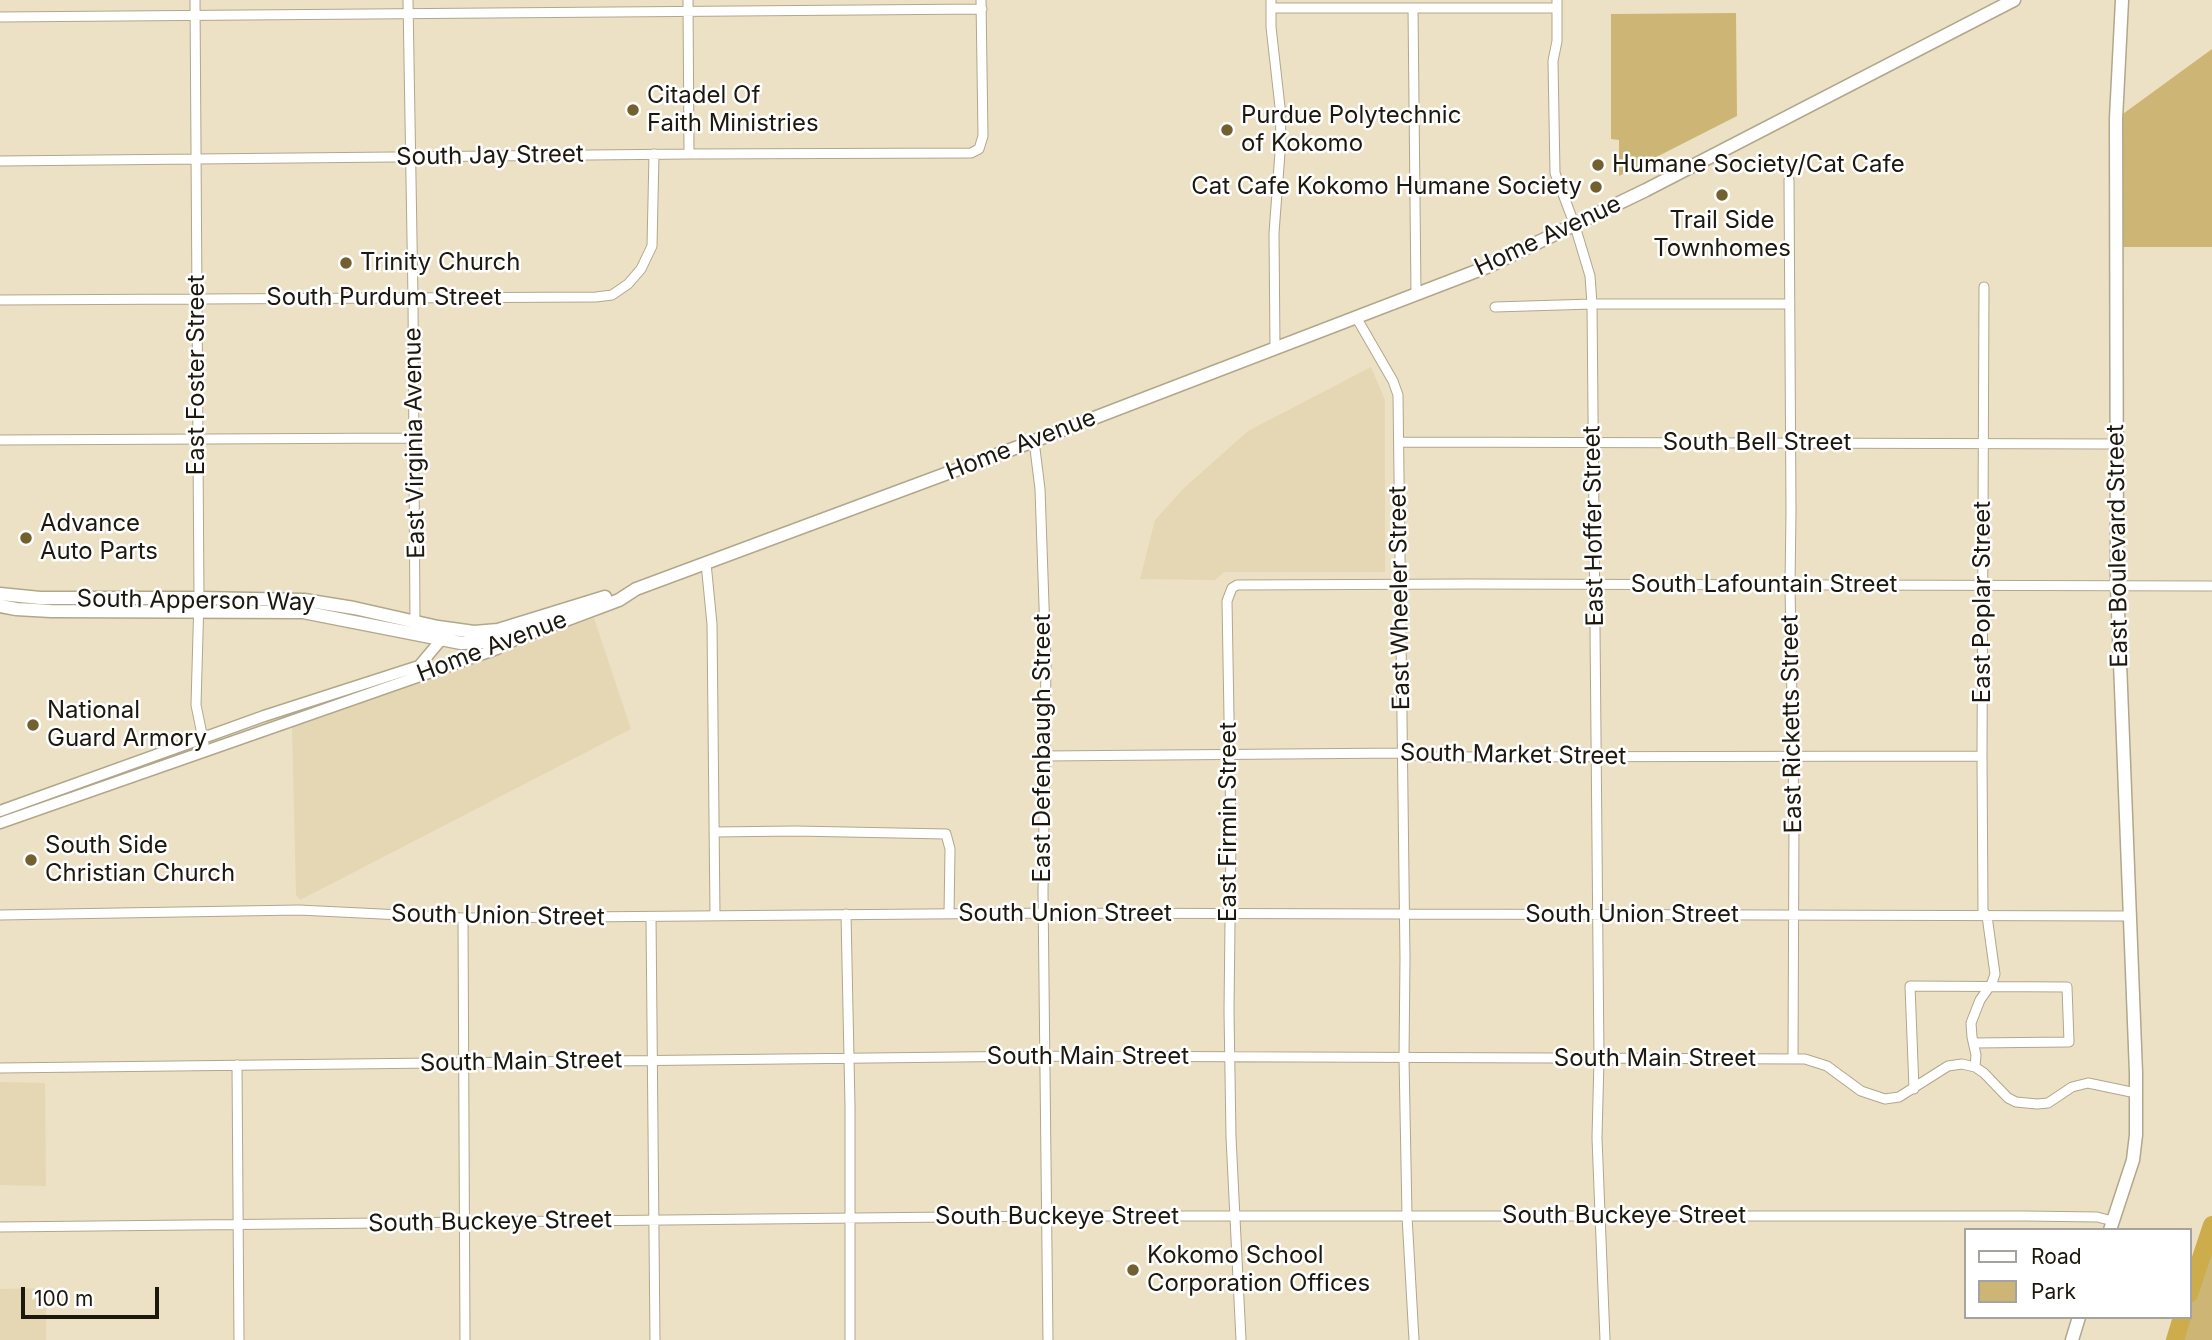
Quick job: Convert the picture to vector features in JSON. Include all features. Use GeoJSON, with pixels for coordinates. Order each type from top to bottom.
{"type":"FeatureCollection","features":[{"type":"Feature","properties":{"kind":"main road","name":"Home Avenue"},"geometry":{"type":"LineString","coordinates":[[531,633],[619,600],[636,589],[1034,441],[1487,267],[1575,226],[2014,0]]}},
{"type":"Feature","properties":{"kind":"main road","name":"East Boulevard Street"},"geometry":{"type":"LineString","coordinates":[[2111,1225],[2133,1160],[2136,1135],[2117,585],[2115,444],[2116,118],[2122,0]]}},
{"type":"Feature","properties":{"kind":"main road","name":"South Apperson Way"},"geometry":{"type":"LineString","coordinates":[[0,594],[303,612],[415,628],[474,632],[498,630],[636,589]]}},
{"type":"Feature","properties":{"kind":"main road","name":"South Apperson Way"},"geometry":{"type":"LineString","coordinates":[[0,606],[51,611],[199,604]]}},
{"type":"Feature","properties":{"kind":"main road","name":"South Apperson Way"},"geometry":{"type":"LineString","coordinates":[[415,628],[441,640],[477,644],[531,633]]}},
{"type":"Feature","properties":{"kind":"main road"},"geometry":{"type":"LineString","coordinates":[[2073,1340],[2078,1319]]}},
{"type":"Feature","properties":{"kind":"street","name":"East Foster Street"},"geometry":{"type":"LineString","coordinates":[[195,0],[199,604],[196,705],[204,744]]}},
{"type":"Feature","properties":{"kind":"street","name":"East Virginia Avenue"},"geometry":{"type":"LineString","coordinates":[[408,0],[415,628]]}},
{"type":"Feature","properties":{"kind":"street"},"geometry":{"type":"LineString","coordinates":[[688,0],[689,154]]}},
{"type":"Feature","properties":{"kind":"street"},"geometry":{"type":"LineString","coordinates":[[1275,348],[1274,233],[1281,139],[1271,4],[1413,8],[1557,4]]}},
{"type":"Feature","properties":{"kind":"street","name":"East Hoffer Street"},"geometry":{"type":"LineString","coordinates":[[1557,4],[1557,41],[1553,61],[1555,173],[1590,276],[1592,304],[1599,1215],[1605,1340]]}},
{"type":"Feature","properties":{"kind":"street"},"geometry":{"type":"LineString","coordinates":[[0,17],[689,13],[981,5]]}},
{"type":"Feature","properties":{"kind":"street","name":"South Jay Street"},"geometry":{"type":"LineString","coordinates":[[0,161],[971,153],[979,149],[983,136],[981,5]]}},
{"type":"Feature","properties":{"kind":"street"},"geometry":{"type":"LineString","coordinates":[[1413,8],[1416,294]]}},
{"type":"Feature","properties":{"kind":"street","name":"South Purdum Street"},"geometry":{"type":"LineString","coordinates":[[0,300],[612,295],[641,269],[652,246],[654,154]]}},
{"type":"Feature","properties":{"kind":"street","name":"East Ricketts Street"},"geometry":{"type":"LineString","coordinates":[[1789,180],[1793,1059]]}},
{"type":"Feature","properties":{"kind":"street","name":"East Poplar Street"},"geometry":{"type":"LineString","coordinates":[[1984,287],[1983,911],[1987,916],[1994,962],[1994,974],[1989,987]]}},
{"type":"Feature","properties":{"kind":"street"},"geometry":{"type":"LineString","coordinates":[[1495,307],[1790,304]]}},
{"type":"Feature","properties":{"kind":"street","name":"East Wheeler Street"},"geometry":{"type":"LineString","coordinates":[[1356,317],[1387,370],[1398,395],[1404,1058],[1407,1216],[1414,1340]]}},
{"type":"Feature","properties":{"kind":"street"},"geometry":{"type":"LineString","coordinates":[[0,440],[413,438]]}},
{"type":"Feature","properties":{"kind":"street","name":"East Defenbaugh Street"},"geometry":{"type":"LineString","coordinates":[[1034,441],[1041,526],[1046,663],[1043,913],[1048,1340]]}},
{"type":"Feature","properties":{"kind":"street","name":"South Bell Street"},"geometry":{"type":"LineString","coordinates":[[1399,442],[2115,444]]}},
{"type":"Feature","properties":{"kind":"street"},"geometry":{"type":"LineString","coordinates":[[706,564],[712,624],[715,916]]}},
{"type":"Feature","properties":{"kind":"street","name":"South Lafountain Street"},"geometry":{"type":"LineString","coordinates":[[1232,588],[1237,585],[2212,586]]}},
{"type":"Feature","properties":{"kind":"street","name":"East Firmin Street"},"geometry":{"type":"LineString","coordinates":[[1232,588],[1227,601],[1230,1057],[1234,1216],[1241,1340]]}},
{"type":"Feature","properties":{"kind":"street","name":"Home Avenue"},"geometry":{"type":"LineString","coordinates":[[0,823],[328,694],[419,666],[450,629]]}},
{"type":"Feature","properties":{"kind":"street","name":"Home Avenue"},"geometry":{"type":"LineString","coordinates":[[0,811],[497,649],[531,633]]}},
{"type":"Feature","properties":{"kind":"street","name":"South Market Street"},"geometry":{"type":"LineString","coordinates":[[1045,756],[1402,753],[1427,757],[1982,756]]}},
{"type":"Feature","properties":{"kind":"street"},"geometry":{"type":"LineString","coordinates":[[714,832],[946,834],[950,849],[949,914]]}},
{"type":"Feature","properties":{"kind":"street","name":"South Union Street"},"geometry":{"type":"LineString","coordinates":[[0,915],[299,911],[463,918],[1043,913],[2130,916]]}},
{"type":"Feature","properties":{"kind":"street"},"geometry":{"type":"LineString","coordinates":[[846,915],[850,1340]]}},
{"type":"Feature","properties":{"kind":"street"},"geometry":{"type":"LineString","coordinates":[[651,917],[655,1340]]}},
{"type":"Feature","properties":{"kind":"street"},"geometry":{"type":"LineString","coordinates":[[463,918],[465,1340]]}},
{"type":"Feature","properties":{"kind":"street"},"geometry":{"type":"LineString","coordinates":[[1914,1088],[1910,986],[2067,987],[2069,1042],[1973,1043]]}},
{"type":"Feature","properties":{"kind":"street"},"geometry":{"type":"LineString","coordinates":[[1989,987],[1980,1000],[1971,1023],[1975,1067],[2008,1098],[2016,1102],[2048,1103],[2072,1087],[2088,1083],[2136,1093]]}},
{"type":"Feature","properties":{"kind":"street","name":"South Main Street"},"geometry":{"type":"LineString","coordinates":[[0,1068],[1045,1056],[1805,1059],[1827,1066],[1861,1091],[1885,1099],[1899,1097],[1948,1066],[1962,1064],[1975,1067]]}},
{"type":"Feature","properties":{"kind":"street"},"geometry":{"type":"LineString","coordinates":[[237,1065],[239,1340]]}},
{"type":"Feature","properties":{"kind":"street","name":"South Buckeye Street"},"geometry":{"type":"LineString","coordinates":[[0,1227],[1047,1216],[1599,1215],[2097,1217],[2111,1225]]}},
{"type":"Feature","properties":{"kind":"shaded area"},"geometry":{"type":"Polygon","coordinates":[[[1371,367],[1385,400],[1385,572],[1224,572],[1215,580],[1140,579],[1155,520],[1184,488],[1248,431],[1371,367]]]}},
{"type":"Feature","properties":{"kind":"shaded area"},"geometry":{"type":"Polygon","coordinates":[[[594,618],[631,729],[300,900],[296,895],[292,725],[594,618]]]}},
{"type":"Feature","properties":{"kind":"shaded area"},"geometry":{"type":"Polygon","coordinates":[[[0,1082],[45,1083],[46,1186],[0,1185],[0,1082]]]}},
{"type":"Feature","properties":{"kind":"shaded area"},"geometry":{"type":"Polygon","coordinates":[[[46,1288],[46,1340],[0,1340],[0,1289],[46,1288]]]}},
{"type":"Feature","properties":{"kind":"green space"},"geometry":{"type":"Polygon","coordinates":[[[1736,13],[1737,116],[1619,176],[1619,140],[1611,139],[1611,14],[1736,13]]]}},
{"type":"Feature","properties":{"kind":"green space"},"geometry":{"type":"Polygon","coordinates":[[[2212,49],[2212,247],[2116,247],[2116,119],[2212,49]]]}},
{"type":"Feature","properties":{"kind":"green space"},"geometry":{"type":"Polygon","coordinates":[[[2212,1225],[2212,1340],[2175,1340],[2181,1319],[2191,1319],[2191,1288],[2212,1225]]]}},
{"type":"Feature","properties":{"kind":"waterway"},"geometry":{"type":"LineString","coordinates":[[2191,1288],[2212,1225]]}},
{"type":"Feature","properties":{"kind":"waterway"},"geometry":{"type":"LineString","coordinates":[[2175,1340],[2181,1319]]}},
{"type":"Feature","properties":{"kind":"place","name":"Citadel Of Faith Ministries"},"geometry":{"type":"Point","coordinates":[633,110]}},
{"type":"Feature","properties":{"kind":"place","name":"Purdue Polytechnic of Kokomo"},"geometry":{"type":"Point","coordinates":[1227,130]}},
{"type":"Feature","properties":{"kind":"place","name":"Humane Society/Cat Cafe"},"geometry":{"type":"Point","coordinates":[1598,165]}},
{"type":"Feature","properties":{"kind":"place","name":"Cat Cafe Kokomo Humane Society"},"geometry":{"type":"Point","coordinates":[1596,187]}},
{"type":"Feature","properties":{"kind":"place","name":"Trail Side Townhomes"},"geometry":{"type":"Point","coordinates":[1722,195]}},
{"type":"Feature","properties":{"kind":"place","name":"Trinity Church"},"geometry":{"type":"Point","coordinates":[346,263]}},
{"type":"Feature","properties":{"kind":"place","name":"Advance Auto Parts"},"geometry":{"type":"Point","coordinates":[26,538]}},
{"type":"Feature","properties":{"kind":"place","name":"National Guard Armory"},"geometry":{"type":"Point","coordinates":[33,725]}},
{"type":"Feature","properties":{"kind":"place","name":"South Side Christian Church"},"geometry":{"type":"Point","coordinates":[31,860]}},
{"type":"Feature","properties":{"kind":"place","name":"Kokomo School Corporation Offices"},"geometry":{"type":"Point","coordinates":[1133,1270]}}]}
